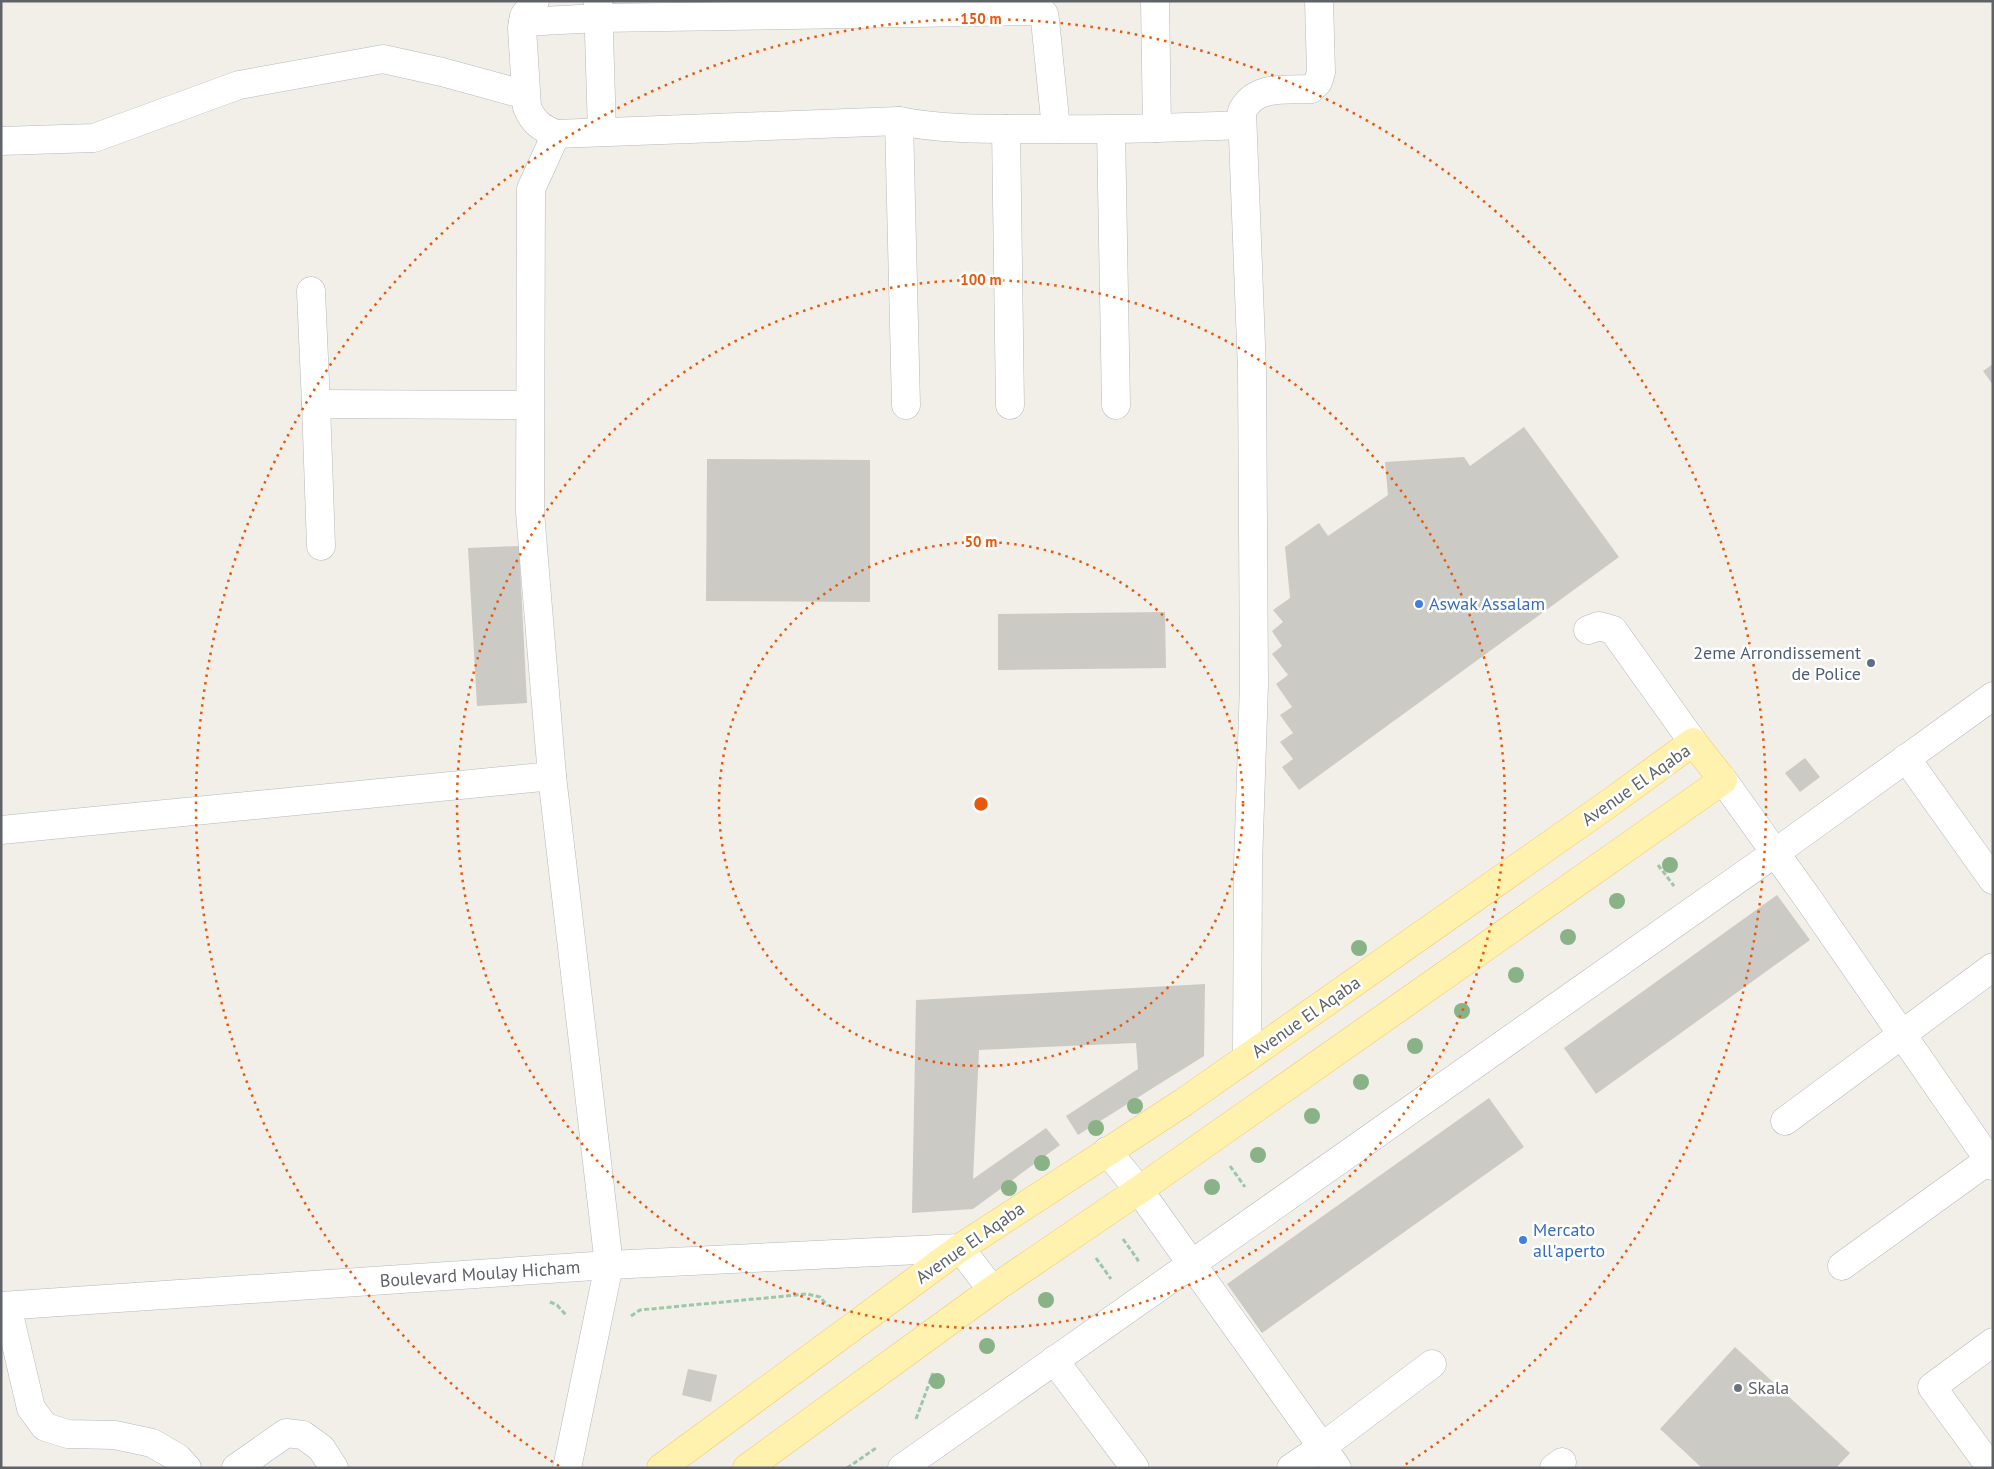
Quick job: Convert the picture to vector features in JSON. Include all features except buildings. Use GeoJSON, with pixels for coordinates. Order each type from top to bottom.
{"type":"FeatureCollection","features":[{"type":"Feature","properties":{"kind":"main road","name":"Avenue El Aqaba"},"geometry":{"type":"LineString","coordinates":[[661,1468],[960,1248],[1184,1102],[1611,802],[1693,742],[1723,780]]}},
{"type":"Feature","properties":{"kind":"main road"},"geometry":{"type":"LineString","coordinates":[[747,1468],[992,1290],[1139,1190],[1723,780]]}},
{"type":"Feature","properties":{"kind":"street"},"geometry":{"type":"LineString","coordinates":[[1154,1],[1157,128]]}},
{"type":"Feature","properties":{"kind":"street"},"geometry":{"type":"LineString","coordinates":[[1247,1058],[1248,865],[1254,684],[1252,370],[1242,118],[1245,104],[1260,92],[1311,88],[1318,82],[1321,72],[1319,1]]}},
{"type":"Feature","properties":{"kind":"street"},"geometry":{"type":"LineString","coordinates":[[1056,129],[1044,14],[1041,11],[599,10],[529,12],[527,107],[532,119],[541,128],[556,134],[899,121],[918,125],[1006,129],[1111,130],[1157,128],[1242,118]]}},
{"type":"Feature","properties":{"kind":"street"},"geometry":{"type":"LineString","coordinates":[[599,10],[602,131]]}},
{"type":"Feature","properties":{"kind":"street"},"geometry":{"type":"LineString","coordinates":[[1,141],[94,138],[239,85],[383,59],[442,72],[526,95]]}},
{"type":"Feature","properties":{"kind":"street"},"geometry":{"type":"LineString","coordinates":[[899,121],[906,405]]}},
{"type":"Feature","properties":{"kind":"street"},"geometry":{"type":"LineString","coordinates":[[1006,129],[1010,405]]}},
{"type":"Feature","properties":{"kind":"street"},"geometry":{"type":"LineString","coordinates":[[1111,130],[1116,405]]}},
{"type":"Feature","properties":{"kind":"street"},"geometry":{"type":"LineString","coordinates":[[556,134],[530,189],[530,512],[552,776],[609,1265],[567,1468]]}},
{"type":"Feature","properties":{"kind":"street"},"geometry":{"type":"LineString","coordinates":[[311,291],[321,546]]}},
{"type":"Feature","properties":{"kind":"street"},"geometry":{"type":"LineString","coordinates":[[316,404],[530,405]]}},
{"type":"Feature","properties":{"kind":"street"},"geometry":{"type":"LineString","coordinates":[[1588,630],[1599,626],[1613,630],[1693,742]]}},
{"type":"Feature","properties":{"kind":"street"},"geometry":{"type":"LineString","coordinates":[[902,1468],[1775,853],[1993,696]]}},
{"type":"Feature","properties":{"kind":"street"},"geometry":{"type":"LineString","coordinates":[[1906,758],[1993,880]]}},
{"type":"Feature","properties":{"kind":"street"},"geometry":{"type":"LineString","coordinates":[[1,830],[552,776]]}},
{"type":"Feature","properties":{"kind":"street"},"geometry":{"type":"LineString","coordinates":[[1723,780],[1991,1161],[1842,1266]]}},
{"type":"Feature","properties":{"kind":"street"},"geometry":{"type":"LineString","coordinates":[[1785,1121],[1993,967]]}},
{"type":"Feature","properties":{"kind":"street"},"geometry":{"type":"LineString","coordinates":[[1107,1151],[1139,1190],[1330,1457]]}},
{"type":"Feature","properties":{"kind":"street"},"geometry":{"type":"LineString","coordinates":[[960,1248],[992,1290]]}},
{"type":"Feature","properties":{"kind":"street","name":"Boulevard Moulay Hicham"},"geometry":{"type":"LineString","coordinates":[[4,1306],[609,1265],[960,1248]]}},
{"type":"Feature","properties":{"kind":"street"},"geometry":{"type":"LineString","coordinates":[[4,1306],[31,1408],[45,1427],[68,1434],[115,1435],[152,1443],[178,1458],[187,1468]]}},
{"type":"Feature","properties":{"kind":"street"},"geometry":{"type":"LineString","coordinates":[[1991,1468],[1932,1387],[1993,1342]]}},
{"type":"Feature","properties":{"kind":"street"},"geometry":{"type":"LineString","coordinates":[[1054,1360],[1135,1468]]}},
{"type":"Feature","properties":{"kind":"street"},"geometry":{"type":"LineString","coordinates":[[1292,1468],[1330,1457],[1432,1364]]}},
{"type":"Feature","properties":{"kind":"street"},"geometry":{"type":"LineString","coordinates":[[236,1468],[286,1433],[303,1435],[321,1448],[334,1468]]}},
{"type":"Feature","properties":{"kind":"path"},"geometry":{"type":"LineString","coordinates":[[1657,863],[1676,888]]}},
{"type":"Feature","properties":{"kind":"path"},"geometry":{"type":"LineString","coordinates":[[1229,1164],[1247,1190]]}},
{"type":"Feature","properties":{"kind":"path"},"geometry":{"type":"LineString","coordinates":[[1116,1243],[1123,1238],[1138,1260],[1131,1265]]}},
{"type":"Feature","properties":{"kind":"path"},"geometry":{"type":"LineString","coordinates":[[1102,1253],[1095,1257],[1111,1279]]}},
{"type":"Feature","properties":{"kind":"path"},"geometry":{"type":"LineString","coordinates":[[1103,1285],[1118,1274]]}},
{"type":"Feature","properties":{"kind":"path"},"geometry":{"type":"LineString","coordinates":[[629,1321],[640,1310],[807,1294],[820,1297],[828,1304],[827,1312]]}},
{"type":"Feature","properties":{"kind":"path"},"geometry":{"type":"LineString","coordinates":[[923,1414],[915,1419],[934,1373]]}},
{"type":"Feature","properties":{"kind":"place","name":"Aswak Assalam"},"geometry":{"type":"Point","coordinates":[1419,604]}},
{"type":"Feature","properties":{"kind":"place","name":"2eme Arrondissement de Police"},"geometry":{"type":"Point","coordinates":[1871,663]}},
{"type":"Feature","properties":{"kind":"place","name":"Mercato all'aperto"},"geometry":{"type":"Point","coordinates":[1523,1240]}},
{"type":"Feature","properties":{"kind":"place","name":"Skala"},"geometry":{"type":"Point","coordinates":[1738,1388]}}]}
